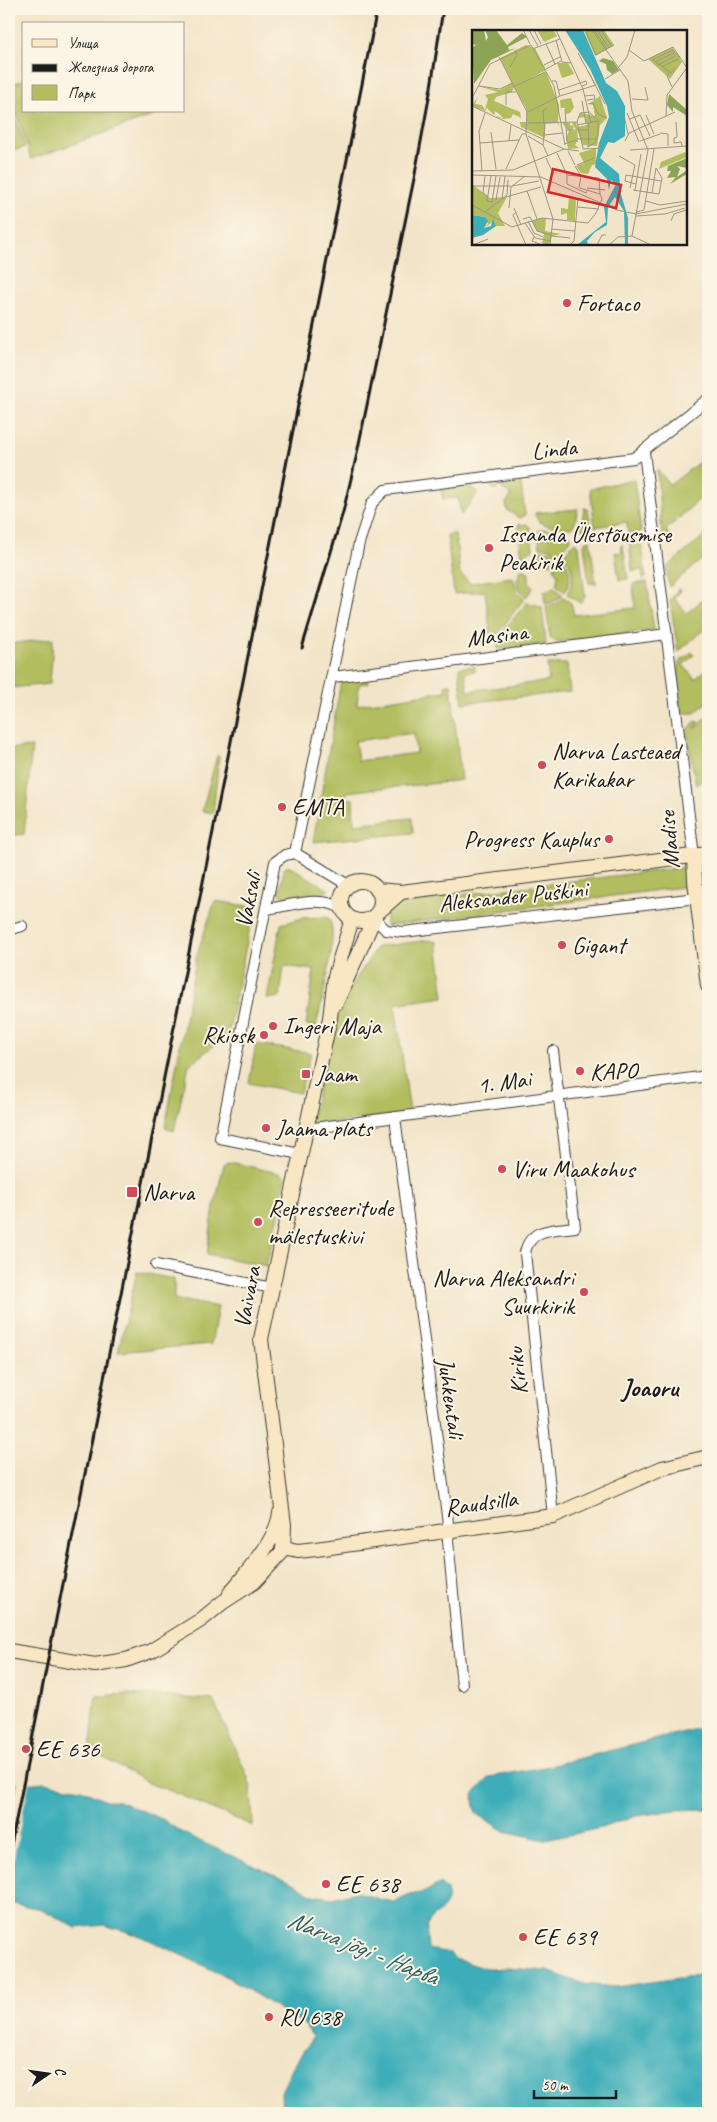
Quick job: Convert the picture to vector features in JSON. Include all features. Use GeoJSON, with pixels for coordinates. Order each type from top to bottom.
{"type":"FeatureCollection","features":[{"type":"Feature","properties":{"kind":"street","name":"Linda"},"geometry":{"type":"LineString","coordinates":[[333,677],[359,543],[372,503],[385,490],[628,460],[644,452],[708,399]]}},
{"type":"Feature","properties":{"kind":"street","name":"Madise"},"geometry":{"type":"LineString","coordinates":[[644,452],[667,634],[701,855],[697,898],[708,986]]}},
{"type":"Feature","properties":{"kind":"street","name":"Masina"},"geometry":{"type":"LineString","coordinates":[[333,677],[667,634]]}},
{"type":"Feature","properties":{"kind":"street"},"geometry":{"type":"LineString","coordinates":[[333,677],[296,853],[348,885]]}},
{"type":"Feature","properties":{"kind":"street","name":"Vaksali"},"geometry":{"type":"LineString","coordinates":[[296,853],[284,855],[275,862],[220,1138],[300,1154]]}},
{"type":"Feature","properties":{"kind":"street","name":"Aleksander Puškini"},"geometry":{"type":"LineString","coordinates":[[377,890],[401,892],[701,855]]}},
{"type":"Feature","properties":{"kind":"street"},"geometry":{"type":"LineString","coordinates":[[347,914],[341,896],[348,885],[353,882],[364,881],[369,882],[377,890],[381,902],[376,914]]}},
{"type":"Feature","properties":{"kind":"street"},"geometry":{"type":"LineString","coordinates":[[267,908],[324,901],[335,904],[347,914],[365,920],[376,914],[401,892]]}},
{"type":"Feature","properties":{"kind":"street","name":"Aleksander Puškini"},"geometry":{"type":"LineString","coordinates":[[376,914],[379,922],[386,930],[403,932],[697,898]]}},
{"type":"Feature","properties":{"kind":"street","name":"Vaivara"},"geometry":{"type":"LineString","coordinates":[[283,1549],[284,1526],[261,1340],[330,1018],[335,976],[347,914]]}},
{"type":"Feature","properties":{"kind":"street","name":"Vaivara"},"geometry":{"type":"LineString","coordinates":[[330,1018],[376,914]]}},
{"type":"Feature","properties":{"kind":"street"},"geometry":{"type":"LineString","coordinates":[[9,930],[22,926]]}},
{"type":"Feature","properties":{"kind":"street","name":"Kiriku"},"geometry":{"type":"LineString","coordinates":[[553,1051],[575,1227],[539,1232],[530,1238],[525,1253],[553,1516]]}},
{"type":"Feature","properties":{"kind":"street","name":"1. Mai"},"geometry":{"type":"LineString","coordinates":[[306,1128],[708,1076]]}},
{"type":"Feature","properties":{"kind":"street","name":"Juhkentali"},"geometry":{"type":"LineString","coordinates":[[395,1117],[449,1531],[448,1541],[462,1686]]}},
{"type":"Feature","properties":{"kind":"street"},"geometry":{"type":"LineString","coordinates":[[156,1265],[272,1288]]}},
{"type":"Feature","properties":{"kind":"street","name":"Raudsilla"},"geometry":{"type":"LineString","coordinates":[[283,1549],[298,1551],[553,1516],[676,1464],[708,1457]]}},
{"type":"Feature","properties":{"kind":"street","name":"Vaivara"},"geometry":{"type":"LineString","coordinates":[[223,1602],[267,1543],[279,1517],[281,1500]]}},
{"type":"Feature","properties":{"kind":"street"},"geometry":{"type":"LineString","coordinates":[[267,1543],[267,1550],[270,1554],[276,1556],[283,1549]]}},
{"type":"Feature","properties":{"kind":"street"},"geometry":{"type":"LineString","coordinates":[[9,1652],[96,1665],[126,1660],[150,1651],[201,1620],[223,1602],[254,1582],[283,1549]]}},
{"type":"Feature","properties":{"kind":"green space"},"geometry":{"type":"Polygon","coordinates":[[[22,81],[22,112],[163,112],[31,159],[9,85],[22,81]]]}},
{"type":"Feature","properties":{"kind":"green space"},"geometry":{"type":"Polygon","coordinates":[[[9,97],[25,147],[9,152],[9,97]]]}},
{"type":"Feature","properties":{"kind":"green space"},"geometry":{"type":"Polygon","coordinates":[[[708,455],[708,491],[666,530],[671,538],[662,539],[657,469],[670,485],[708,455]]]}},
{"type":"Feature","properties":{"kind":"green space"},"geometry":{"type":"Polygon","coordinates":[[[520,476],[525,515],[519,518],[507,510],[506,503],[511,496],[500,486],[495,491],[491,487],[490,480],[520,476]]]}},
{"type":"Feature","properties":{"kind":"green space"},"geometry":{"type":"Polygon","coordinates":[[[634,479],[641,532],[628,534],[627,522],[595,527],[590,489],[634,479]]]}},
{"type":"Feature","properties":{"kind":"green space"},"geometry":{"type":"Polygon","coordinates":[[[471,482],[472,488],[478,493],[461,515],[458,498],[443,499],[440,486],[471,482]]]}},
{"type":"Feature","properties":{"kind":"green space"},"geometry":{"type":"Polygon","coordinates":[[[584,508],[588,508],[591,530],[583,530],[581,527],[584,508]]]}},
{"type":"Feature","properties":{"kind":"green space"},"geometry":{"type":"Polygon","coordinates":[[[578,509],[574,526],[571,528],[544,524],[540,522],[535,513],[578,509]]]}},
{"type":"Feature","properties":{"kind":"green space"},"geometry":{"type":"Polygon","coordinates":[[[527,524],[530,527],[533,549],[522,556],[518,525],[527,524]]]}},
{"type":"Feature","properties":{"kind":"green space"},"geometry":{"type":"Polygon","coordinates":[[[545,529],[570,535],[571,539],[560,553],[550,548],[540,547],[538,533],[539,530],[545,529]]]}},
{"type":"Feature","properties":{"kind":"green space"},"geometry":{"type":"Polygon","coordinates":[[[708,533],[708,554],[669,587],[666,568],[708,533]]]}},
{"type":"Feature","properties":{"kind":"green space"},"geometry":{"type":"Polygon","coordinates":[[[455,534],[460,573],[470,583],[513,577],[517,591],[524,599],[495,637],[491,637],[485,591],[454,594],[447,535],[455,534]]]}},
{"type":"Feature","properties":{"kind":"green space"},"geometry":{"type":"Polygon","coordinates":[[[641,537],[646,578],[643,579],[642,570],[632,571],[629,539],[641,537]]]}},
{"type":"Feature","properties":{"kind":"green space"},"geometry":{"type":"Polygon","coordinates":[[[590,540],[596,584],[589,583],[584,545],[585,542],[590,540]]]}},
{"type":"Feature","properties":{"kind":"green space"},"geometry":{"type":"Polygon","coordinates":[[[575,542],[579,546],[585,597],[580,603],[567,594],[570,589],[572,574],[567,559],[563,555],[575,542]]]}},
{"type":"Feature","properties":{"kind":"green space"},"geometry":{"type":"Polygon","coordinates":[[[621,545],[623,545],[628,579],[619,580],[615,553],[622,552],[621,545]]]}},
{"type":"Feature","properties":{"kind":"green space"},"geometry":{"type":"Polygon","coordinates":[[[540,550],[552,551],[559,555],[551,564],[542,562],[540,550]]]}},
{"type":"Feature","properties":{"kind":"green space"},"geometry":{"type":"Polygon","coordinates":[[[562,557],[570,574],[565,592],[556,585],[558,576],[554,567],[562,557]]]}},
{"type":"Feature","properties":{"kind":"green space"},"geometry":{"type":"Polygon","coordinates":[[[522,569],[529,572],[529,581],[533,588],[526,597],[517,584],[522,569]]]}},
{"type":"Feature","properties":{"kind":"green space"},"geometry":{"type":"Polygon","coordinates":[[[647,582],[654,630],[555,642],[550,638],[546,606],[555,604],[564,597],[571,603],[574,615],[635,608],[633,584],[647,582]]]}},
{"type":"Feature","properties":{"kind":"green space"},"geometry":{"type":"Polygon","coordinates":[[[554,587],[563,595],[555,601],[545,604],[544,592],[554,587]]]}},
{"type":"Feature","properties":{"kind":"green space"},"geometry":{"type":"Polygon","coordinates":[[[678,589],[681,591],[674,598],[687,613],[708,595],[708,626],[678,652],[670,601],[678,589]]]}},
{"type":"Feature","properties":{"kind":"green space"},"geometry":{"type":"Polygon","coordinates":[[[527,602],[542,607],[546,644],[498,649],[497,639],[527,602]]]}},
{"type":"Feature","properties":{"kind":"green space"},"geometry":{"type":"Polygon","coordinates":[[[53,638],[50,684],[9,688],[9,644],[53,638]]]}},
{"type":"Feature","properties":{"kind":"green space"},"geometry":{"type":"Polygon","coordinates":[[[692,652],[694,655],[683,665],[695,679],[708,668],[708,701],[695,713],[681,713],[676,676],[679,662],[692,652]]]}},
{"type":"Feature","properties":{"kind":"green space"},"geometry":{"type":"Polygon","coordinates":[[[547,664],[567,664],[570,692],[463,703],[459,668],[475,666],[475,671],[465,672],[468,691],[549,681],[547,664]]]}},
{"type":"Feature","properties":{"kind":"green space"},"geometry":{"type":"Polygon","coordinates":[[[368,678],[369,683],[359,684],[357,705],[446,691],[445,685],[451,684],[461,780],[347,792],[345,799],[353,799],[354,824],[412,818],[413,833],[313,842],[341,681],[368,678]],[[414,733],[355,741],[358,761],[416,753],[414,733]]]}},
{"type":"Feature","properties":{"kind":"green space"},"geometry":{"type":"Polygon","coordinates":[[[708,715],[708,777],[696,785],[686,731],[696,721],[699,722],[695,729],[708,715]]]}},
{"type":"Feature","properties":{"kind":"green space"},"geometry":{"type":"Polygon","coordinates":[[[32,747],[24,834],[9,836],[9,749],[32,747]]]}},
{"type":"Feature","properties":{"kind":"green space"},"geometry":{"type":"Polygon","coordinates":[[[217,756],[219,756],[213,813],[202,811],[217,756]]]}},
{"type":"Feature","properties":{"kind":"green space"},"geometry":{"type":"Polygon","coordinates":[[[288,865],[329,890],[304,897],[283,896],[279,893],[284,869],[288,865]]]}},
{"type":"Feature","properties":{"kind":"green space"},"geometry":{"type":"Polygon","coordinates":[[[686,867],[689,886],[386,926],[386,904],[686,867]]]}},
{"type":"Feature","properties":{"kind":"green space"},"geometry":{"type":"Polygon","coordinates":[[[215,901],[254,907],[228,1034],[189,1065],[174,1131],[165,1128],[197,954],[215,901]]]}},
{"type":"Feature","properties":{"kind":"green space"},"geometry":{"type":"Polygon","coordinates":[[[328,917],[332,938],[331,953],[316,1027],[306,1025],[314,970],[284,966],[280,997],[267,999],[281,924],[303,918],[328,917]]]}},
{"type":"Feature","properties":{"kind":"green space"},"geometry":{"type":"Polygon","coordinates":[[[429,940],[437,942],[444,997],[395,1004],[410,1113],[310,1126],[333,1021],[354,982],[377,947],[429,940]]]}},
{"type":"Feature","properties":{"kind":"green space"},"geometry":{"type":"Polygon","coordinates":[[[256,1044],[311,1053],[300,1093],[249,1083],[256,1044]]]}},
{"type":"Feature","properties":{"kind":"green space"},"geometry":{"type":"Polygon","coordinates":[[[230,1162],[282,1174],[285,1177],[279,1215],[266,1266],[207,1254],[214,1207],[224,1164],[230,1162]]]}},
{"type":"Feature","properties":{"kind":"green space"},"geometry":{"type":"Polygon","coordinates":[[[137,1272],[174,1279],[174,1299],[218,1307],[211,1344],[118,1352],[137,1272]]]}},
{"type":"Feature","properties":{"kind":"green space"},"geometry":{"type":"Polygon","coordinates":[[[130,1694],[213,1700],[247,1775],[251,1788],[253,1826],[150,1784],[90,1750],[96,1696],[130,1694]]]}},
{"type":"Feature","properties":{"kind":"water"},"geometry":{"type":"Polygon","coordinates":[[[708,1726],[708,1809],[674,1810],[632,1817],[601,1828],[545,1840],[504,1831],[476,1813],[473,1794],[490,1777],[549,1766],[708,1726]]]}},
{"type":"Feature","properties":{"kind":"water","name":"Narva jõgi - Нарва"},"geometry":{"type":"Polygon","coordinates":[[[9,1781],[23,1784],[46,1782],[81,1789],[106,1800],[118,1801],[162,1819],[181,1832],[297,1885],[313,1895],[333,1898],[356,1892],[395,1902],[410,1895],[425,1892],[439,1884],[447,1890],[446,1903],[429,1922],[427,1930],[428,1949],[450,1953],[455,1959],[487,1969],[508,1968],[547,1971],[584,1984],[616,1987],[700,1975],[708,1971],[708,2113],[282,2113],[281,2092],[293,2066],[313,2037],[305,2025],[229,1978],[141,1936],[104,1925],[76,1928],[42,1909],[9,1903],[9,1781]]]}},
{"type":"Feature","properties":{"kind":"pier"},"geometry":{"type":"Polygon","coordinates":[[[18,1781],[29,1782],[9,1881],[9,1825],[18,1781]]]}},
{"type":"Feature","properties":{"kind":"railway"},"geometry":{"type":"LineString","coordinates":[[9,1855],[377,9]]}},
{"type":"Feature","properties":{"kind":"railway"},"geometry":{"type":"LineString","coordinates":[[302,648],[343,512],[356,458],[415,174],[443,9]]}},
{"type":"Feature","properties":{"kind":"place","name":"Fortaco"},"geometry":{"type":"Point","coordinates":[567,303]}},
{"type":"Feature","properties":{"kind":"place","name":"Issanda Ülestõusmise Peakirik"},"geometry":{"type":"Point","coordinates":[489,548]}},
{"type":"Feature","properties":{"kind":"place","name":"Narva Lasteaed Karikakar"},"geometry":{"type":"Point","coordinates":[542,765]}},
{"type":"Feature","properties":{"kind":"place","name":"EMTA"},"geometry":{"type":"Point","coordinates":[282,807]}},
{"type":"Feature","properties":{"kind":"place","name":"Progress Kauplus"},"geometry":{"type":"Point","coordinates":[609,839]}},
{"type":"Feature","properties":{"kind":"place","name":"Gigant"},"geometry":{"type":"Point","coordinates":[562,945]}},
{"type":"Feature","properties":{"kind":"place","name":"Ingeri Maja"},"geometry":{"type":"Point","coordinates":[273,1026]}},
{"type":"Feature","properties":{"kind":"place","name":"Rkiosk"},"geometry":{"type":"Point","coordinates":[264,1035]}},
{"type":"Feature","properties":{"kind":"place","name":"KAPO"},"geometry":{"type":"Point","coordinates":[580,1071]}},
{"type":"Feature","properties":{"kind":"place","name":"Jaam"},"geometry":{"type":"Point","coordinates":[306,1074]}},
{"type":"Feature","properties":{"kind":"place","name":"Jaama plats"},"geometry":{"type":"Point","coordinates":[266,1128]}},
{"type":"Feature","properties":{"kind":"place","name":"Viru Maakohus"},"geometry":{"type":"Point","coordinates":[502,1169]}},
{"type":"Feature","properties":{"kind":"place","name":"Narva"},"geometry":{"type":"Point","coordinates":[132,1192]}},
{"type":"Feature","properties":{"kind":"place","name":"Represseeritude mälestuskivi"},"geometry":{"type":"Point","coordinates":[258,1222]}},
{"type":"Feature","properties":{"kind":"place","name":"Narva Aleksandri Suurkirik"},"geometry":{"type":"Point","coordinates":[584,1292]}},
{"type":"Feature","properties":{"kind":"place","name":"EE 636"},"geometry":{"type":"Point","coordinates":[26,1749]}},
{"type":"Feature","properties":{"kind":"place","name":"EE 638"},"geometry":{"type":"Point","coordinates":[326,1884]}},
{"type":"Feature","properties":{"kind":"place","name":"EE 639"},"geometry":{"type":"Point","coordinates":[523,1937]}},
{"type":"Feature","properties":{"kind":"place","name":"RU 638"},"geometry":{"type":"Point","coordinates":[269,2017]}},
{"type":"Feature","properties":{"kind":"district","name":"Joaoru"},"geometry":{"type":"Point","coordinates":[650,1387]}}]}
